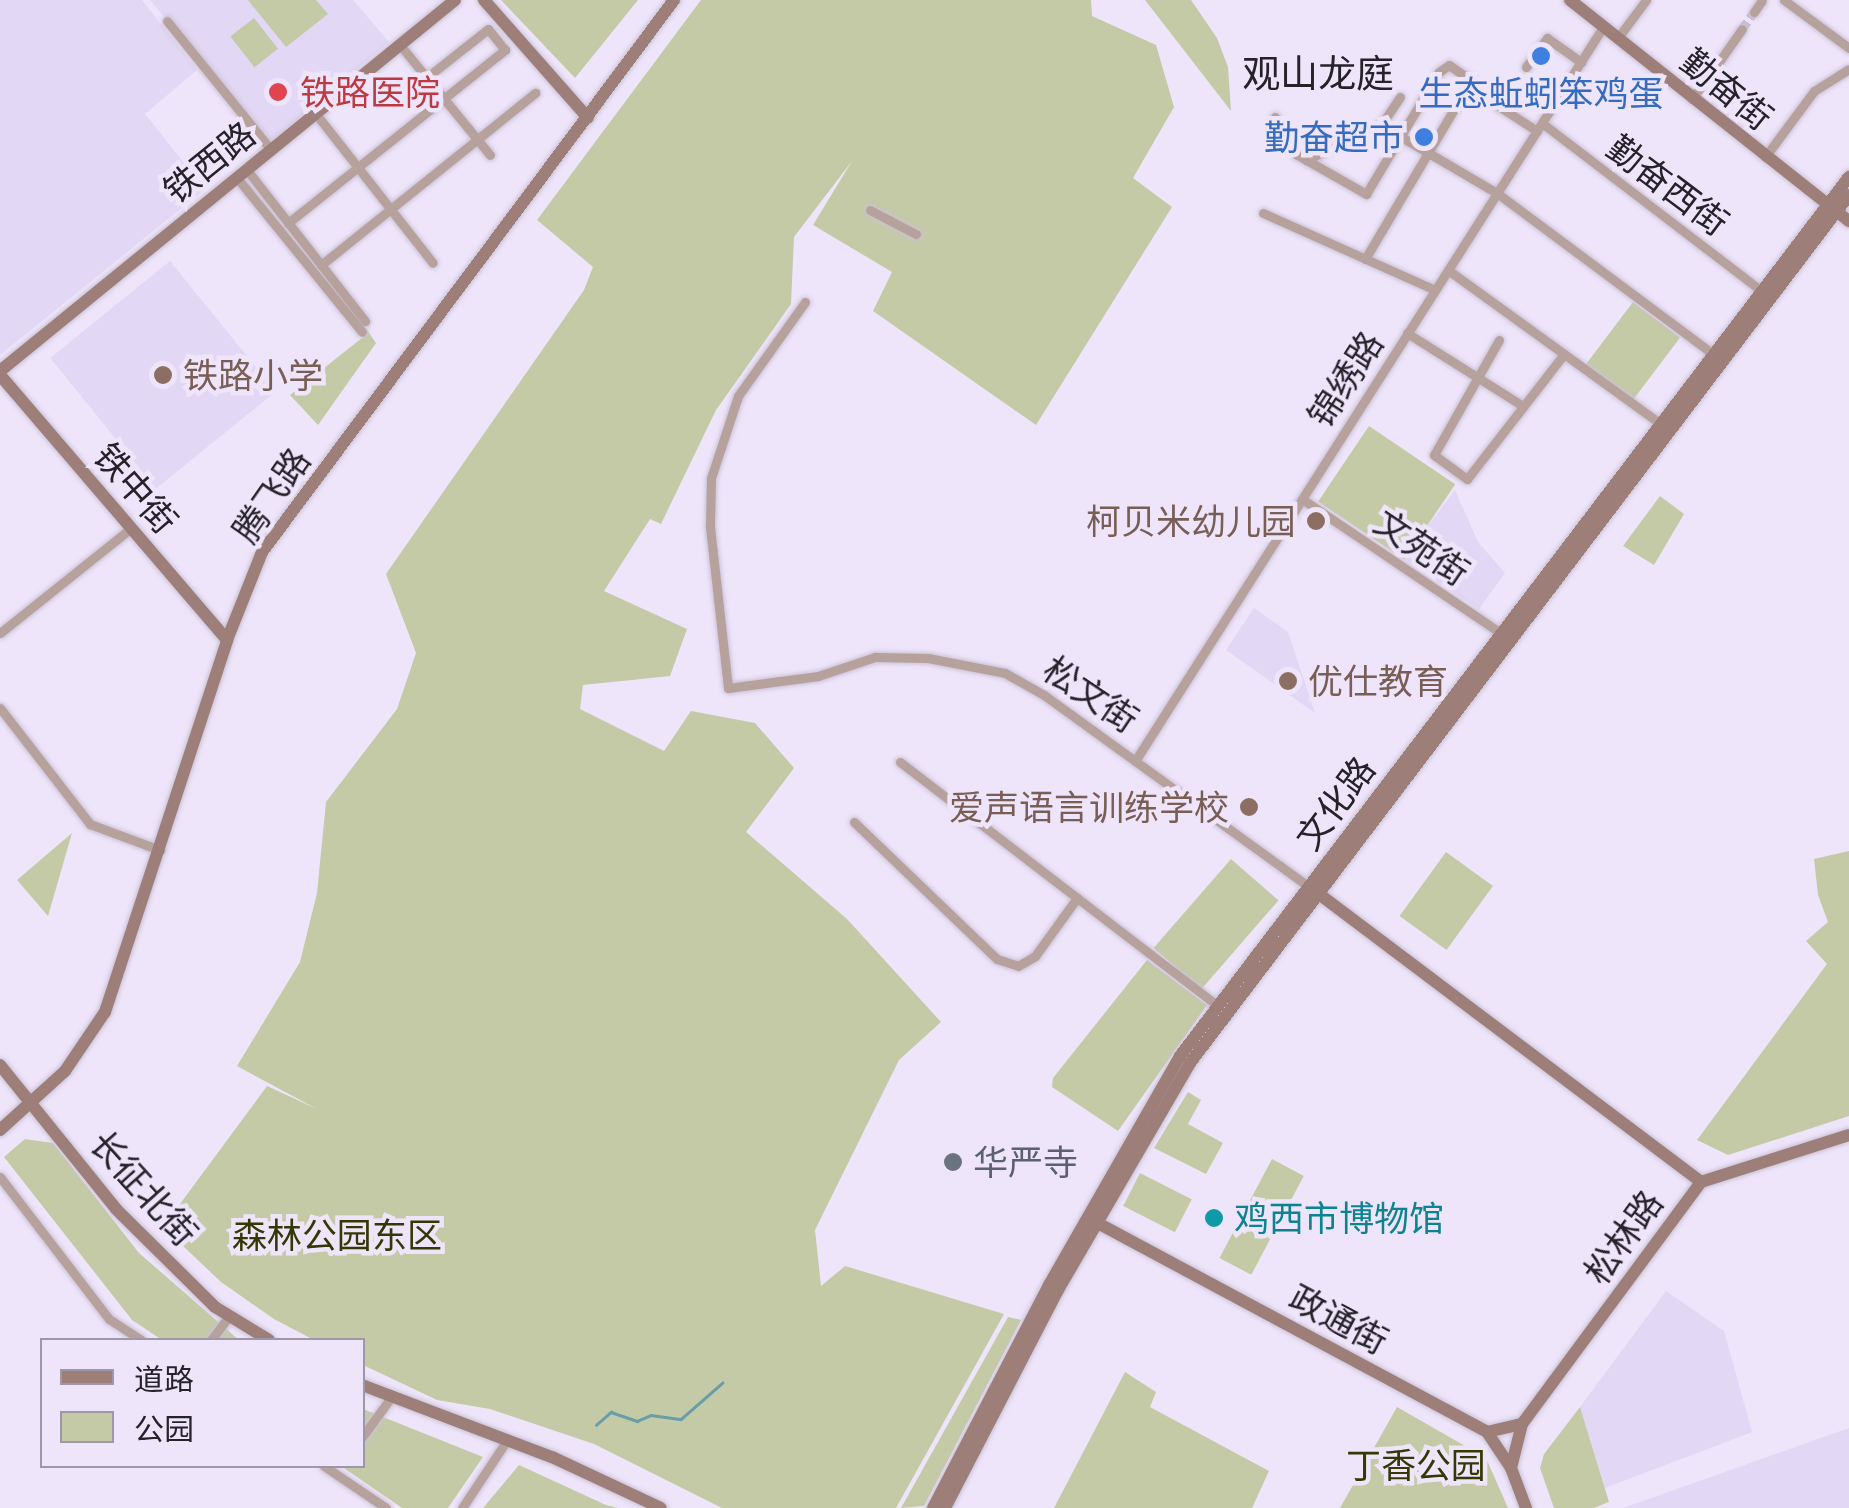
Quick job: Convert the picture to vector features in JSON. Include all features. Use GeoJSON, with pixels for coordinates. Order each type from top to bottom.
{"type":"FeatureCollection","features":[{"type":"Feature","properties":{"kind":"street","name":"铁西路"},"geometry":{"type":"LineString","coordinates":[[0,373],[455,0]]}},
{"type":"Feature","properties":{"kind":"street"},"geometry":{"type":"LineString","coordinates":[[484,0],[588,118]]}},
{"type":"Feature","properties":{"kind":"street","name":"腾飞路"},"geometry":{"type":"LineString","coordinates":[[0,1130],[65,1071],[105,1012],[227,640],[262,552],[674,0]]}},
{"type":"Feature","properties":{"kind":"street","name":"勤奋街"},"geometry":{"type":"LineString","coordinates":[[1570,0],[1849,222]]}},
{"type":"Feature","properties":{"kind":"street"},"geometry":{"type":"LineString","coordinates":[[1617,38],[1646,0]]}},
{"type":"Feature","properties":{"kind":"street"},"geometry":{"type":"LineString","coordinates":[[1754,12],[1762,0]]}},
{"type":"Feature","properties":{"kind":"street"},"geometry":{"type":"LineString","coordinates":[[1784,0],[1849,48]]}},
{"type":"Feature","properties":{"kind":"street"},"geometry":{"type":"LineString","coordinates":[[167,21],[271,150]]}},
{"type":"Feature","properties":{"kind":"street","name":"锦绣路"},"geometry":{"type":"LineString","coordinates":[[1135,761],[1603,27]]}},
{"type":"Feature","properties":{"kind":"street"},"geometry":{"type":"LineString","coordinates":[[288,222],[505,50],[488,29],[426,78]]}},
{"type":"Feature","properties":{"kind":"street"},"geometry":{"type":"LineString","coordinates":[[1716,66],[1742,29]]}},
{"type":"Feature","properties":{"kind":"street"},"geometry":{"type":"LineString","coordinates":[[1526,67],[1547,38],[1581,62]]}},
{"type":"Feature","properties":{"kind":"street"},"geometry":{"type":"LineString","coordinates":[[400,45],[490,156]]}},
{"type":"Feature","properties":{"kind":"street","name":"勤奋西街"},"geometry":{"type":"LineString","coordinates":[[1400,138],[1439,72],[1449,65],[1762,291]]}},
{"type":"Feature","properties":{"kind":"street"},"geometry":{"type":"LineString","coordinates":[[1765,158],[1814,91],[1849,70]]}},
{"type":"Feature","properties":{"kind":"street"},"geometry":{"type":"LineString","coordinates":[[1692,99],[1704,83]]}},
{"type":"Feature","properties":{"kind":"street"},"geometry":{"type":"LineString","coordinates":[[1366,259],[1462,94],[1476,87]]}},
{"type":"Feature","properties":{"kind":"street"},"geometry":{"type":"LineString","coordinates":[[322,265],[535,93]]}},
{"type":"Feature","properties":{"kind":"street"},"geometry":{"type":"LineString","coordinates":[[1306,160],[1381,125],[1400,97]]}},
{"type":"Feature","properties":{"kind":"street"},"geometry":{"type":"LineString","coordinates":[[316,114],[433,263]]}},
{"type":"Feature","properties":{"kind":"street"},"geometry":{"type":"LineString","coordinates":[[1275,117],[1296,154],[1366,194],[1400,138]]}},
{"type":"Feature","properties":{"kind":"street"},"geometry":{"type":"LineString","coordinates":[[1381,125],[1497,193],[1714,354]]}},
{"type":"Feature","properties":{"kind":"street"},"geometry":{"type":"LineString","coordinates":[[242,174],[288,222],[363,327],[242,174]]}},
{"type":"Feature","properties":{"kind":"street","name":"文化路"},"geometry":{"type":"LineString","coordinates":[[933,1508],[1180,1056],[1223,1010],[1832,208],[1849,177]]}},
{"type":"Feature","properties":{"kind":"street","name":"文化路"},"geometry":{"type":"LineString","coordinates":[[1506,637],[1762,291],[1832,208],[1849,195]]}},
{"type":"Feature","properties":{"kind":"street"},"geometry":{"type":"LineString","coordinates":[[870,210],[916,234]]}},
{"type":"Feature","properties":{"kind":"street"},"geometry":{"type":"LineString","coordinates":[[1262,212],[1435,290]]}},
{"type":"Feature","properties":{"kind":"street"},"geometry":{"type":"LineString","coordinates":[[1448,270],[1661,424]]}},
{"type":"Feature","properties":{"kind":"street","name":"松文街"},"geometry":{"type":"LineString","coordinates":[[805,302],[738,396],[711,478],[710,527],[728,688],[818,676],[875,658],[958,663],[1005,673],[1044,695],[1314,890],[1701,1182]]}},
{"type":"Feature","properties":{"kind":"street"},"geometry":{"type":"LineString","coordinates":[[1407,333],[1523,406]]}},
{"type":"Feature","properties":{"kind":"street"},"geometry":{"type":"LineString","coordinates":[[1499,340],[1434,455],[1467,479],[1564,354]]}},
{"type":"Feature","properties":{"kind":"street","name":"铁中街"},"geometry":{"type":"LineString","coordinates":[[0,373],[227,640]]}},
{"type":"Feature","properties":{"kind":"street","name":"文苑街"},"geometry":{"type":"LineString","coordinates":[[1302,499],[1506,637]]}},
{"type":"Feature","properties":{"kind":"street"},"geometry":{"type":"LineString","coordinates":[[0,633],[131,528]]}},
{"type":"Feature","properties":{"kind":"street"},"geometry":{"type":"LineString","coordinates":[[0,708],[90,824],[160,850]]}},
{"type":"Feature","properties":{"kind":"street"},"geometry":{"type":"LineString","coordinates":[[900,762],[1223,1010]]}},
{"type":"Feature","properties":{"kind":"street"},"geometry":{"type":"LineString","coordinates":[[854,822],[975,940],[1018,966],[1034,956],[1077,898]]}},
{"type":"Feature","properties":{"kind":"street","name":"长征北街"},"geometry":{"type":"LineString","coordinates":[[0,1065],[116,1209],[215,1308],[266,1338]]}},
{"type":"Feature","properties":{"kind":"street","name":"松林路"},"geometry":{"type":"LineString","coordinates":[[1522,1424],[1701,1182],[1849,1135]]}},
{"type":"Feature","properties":{"kind":"street"},"geometry":{"type":"LineString","coordinates":[[0,1176],[109,1319],[138,1338]]}},
{"type":"Feature","properties":{"kind":"street","name":"文化路"},"geometry":{"type":"LineString","coordinates":[[945,1508],[1092,1220]]}},
{"type":"Feature","properties":{"kind":"street","name":"政通街"},"geometry":{"type":"LineString","coordinates":[[1092,1220],[1488,1432],[1511,1468],[1526,1508]]}},
{"type":"Feature","properties":{"kind":"street"},"geometry":{"type":"LineString","coordinates":[[212,1338],[229,1316]]}},
{"type":"Feature","properties":{"kind":"street"},"geometry":{"type":"LineString","coordinates":[[365,1386],[507,1440],[662,1508]]}},
{"type":"Feature","properties":{"kind":"street"},"geometry":{"type":"LineString","coordinates":[[365,1433],[392,1396]]}},
{"type":"Feature","properties":{"kind":"street"},"geometry":{"type":"LineString","coordinates":[[1488,1432],[1522,1424],[1511,1468]]}},
{"type":"Feature","properties":{"kind":"street"},"geometry":{"type":"LineString","coordinates":[[462,1508],[507,1440]]}},
{"type":"Feature","properties":{"kind":"street"},"geometry":{"type":"LineString","coordinates":[[339,1470],[386,1508]]}},
{"type":"Feature","properties":{"kind":"shaded area"},"geometry":{"type":"Polygon","coordinates":[[[0,0],[142,0],[197,70],[145,114],[205,189],[0,355],[0,0]]]}},
{"type":"Feature","properties":{"kind":"shaded area","name":"铁路医院"},"geometry":{"type":"Polygon","coordinates":[[[150,0],[353,0],[389,42],[269,143],[150,0]]]}},
{"type":"Feature","properties":{"kind":"shaded area","name":"铁路小学"},"geometry":{"type":"Polygon","coordinates":[[[170,261],[276,392],[156,488],[50,358],[170,261]]]}},
{"type":"Feature","properties":{"kind":"shaded area"},"geometry":{"type":"Polygon","coordinates":[[[1455,490],[1478,542],[1505,573],[1479,609],[1403,558],[1455,490]]]}},
{"type":"Feature","properties":{"kind":"shaded area","name":"优仕教育"},"geometry":{"type":"Polygon","coordinates":[[[1254,608],[1288,632],[1315,713],[1226,650],[1254,608]]]}},
{"type":"Feature","properties":{"kind":"shaded area"},"geometry":{"type":"Polygon","coordinates":[[[1666,1291],[1724,1331],[1752,1432],[1605,1488],[1580,1407],[1666,1291]]]}},
{"type":"Feature","properties":{"kind":"shaded area"},"geometry":{"type":"Polygon","coordinates":[[[1849,1428],[1849,1508],[1623,1508],[1849,1428]]]}},
{"type":"Feature","properties":{"kind":"green space"},"geometry":{"type":"Polygon","coordinates":[[[248,0],[316,0],[328,14],[286,47],[248,0]]]}},
{"type":"Feature","properties":{"kind":"green space"},"geometry":{"type":"Polygon","coordinates":[[[501,0],[638,0],[575,78],[501,0]]]}},
{"type":"Feature","properties":{"kind":"green space","name":"森林公园东区"},"geometry":{"type":"Polygon","coordinates":[[[701,0],[1091,0],[1092,16],[1156,45],[1174,107],[1133,178],[1172,207],[1036,425],[873,311],[892,272],[813,225],[852,161],[794,237],[791,304],[716,410],[661,524],[650,519],[604,591],[687,629],[670,676],[583,685],[580,709],[664,751],[691,711],[755,723],[794,768],[746,832],[847,919],[941,1022],[899,1060],[815,1230],[821,1286],[845,1266],[1004,1314],[896,1508],[722,1508],[594,1444],[490,1409],[437,1400],[365,1366],[365,1338],[310,1338],[274,1319],[221,1282],[163,1227],[267,1086],[317,1109],[237,1066],[300,962],[317,893],[326,802],[397,709],[416,653],[386,574],[584,290],[593,267],[537,220],[701,0]]]}},
{"type":"Feature","properties":{"kind":"green space"},"geometry":{"type":"Polygon","coordinates":[[[1145,0],[1191,0],[1217,38],[1228,67],[1231,111],[1145,0]]]}},
{"type":"Feature","properties":{"kind":"green space"},"geometry":{"type":"Polygon","coordinates":[[[254,18],[278,49],[254,67],[230,36],[254,18]]]}},
{"type":"Feature","properties":{"kind":"green space"},"geometry":{"type":"Polygon","coordinates":[[[1633,302],[1680,338],[1633,401],[1585,365],[1633,302]]]}},
{"type":"Feature","properties":{"kind":"green space"},"geometry":{"type":"Polygon","coordinates":[[[353,310],[376,343],[318,425],[290,395],[367,334],[349,313],[353,310]]]}},
{"type":"Feature","properties":{"kind":"green space"},"geometry":{"type":"Polygon","coordinates":[[[1369,426],[1455,484],[1404,560],[1318,501],[1369,426]]]}},
{"type":"Feature","properties":{"kind":"green space"},"geometry":{"type":"Polygon","coordinates":[[[1660,496],[1684,514],[1654,565],[1623,546],[1660,496]]]}},
{"type":"Feature","properties":{"kind":"green space"},"geometry":{"type":"Polygon","coordinates":[[[72,833],[48,916],[17,880],[72,833]]]}},
{"type":"Feature","properties":{"kind":"green space"},"geometry":{"type":"Polygon","coordinates":[[[1849,851],[1849,1116],[1728,1155],[1697,1140],[1827,964],[1806,941],[1828,922],[1818,895],[1814,859],[1849,851]]]}},
{"type":"Feature","properties":{"kind":"green space"},"geometry":{"type":"Polygon","coordinates":[[[1446,852],[1493,886],[1446,950],[1400,916],[1446,852]]]}},
{"type":"Feature","properties":{"kind":"green space"},"geometry":{"type":"Polygon","coordinates":[[[1231,859],[1279,900],[1201,989],[1154,948],[1231,859]]]}},
{"type":"Feature","properties":{"kind":"green space"},"geometry":{"type":"Polygon","coordinates":[[[1147,960],[1207,1005],[1118,1131],[1052,1087],[1053,1078],[1147,960]]]}},
{"type":"Feature","properties":{"kind":"green space"},"geometry":{"type":"Polygon","coordinates":[[[1188,1092],[1201,1100],[1188,1124],[1223,1143],[1206,1174],[1154,1148],[1188,1092]]]}},
{"type":"Feature","properties":{"kind":"green space"},"geometry":{"type":"Polygon","coordinates":[[[25,1139],[53,1143],[139,1253],[237,1338],[159,1338],[132,1320],[4,1157],[25,1139]]]}},
{"type":"Feature","properties":{"kind":"green space"},"geometry":{"type":"Polygon","coordinates":[[[1272,1159],[1304,1176],[1251,1275],[1219,1258],[1272,1159]]]}},
{"type":"Feature","properties":{"kind":"green space"},"geometry":{"type":"Polygon","coordinates":[[[1140,1173],[1192,1199],[1175,1232],[1123,1206],[1140,1173]]]}},
{"type":"Feature","properties":{"kind":"green space"},"geometry":{"type":"Polygon","coordinates":[[[1008,1317],[1021,1320],[924,1506],[901,1508],[1008,1317]]]}},
{"type":"Feature","properties":{"kind":"green space"},"geometry":{"type":"Polygon","coordinates":[[[1125,1372],[1156,1392],[1150,1407],[1269,1471],[1252,1508],[1054,1508],[1125,1372]]]}},
{"type":"Feature","properties":{"kind":"green space","name":"丁香公园"},"geometry":{"type":"Polygon","coordinates":[[[1397,1407],[1486,1458],[1508,1508],[1340,1508],[1397,1407]]]}},
{"type":"Feature","properties":{"kind":"green space"},"geometry":{"type":"Polygon","coordinates":[[[1580,1407],[1609,1502],[1594,1508],[1554,1508],[1540,1468],[1544,1454],[1580,1407]]]}},
{"type":"Feature","properties":{"kind":"green space"},"geometry":{"type":"Polygon","coordinates":[[[365,1410],[483,1457],[448,1508],[402,1508],[344,1468],[365,1468],[365,1410]]]}},
{"type":"Feature","properties":{"kind":"green space"},"geometry":{"type":"Polygon","coordinates":[[[519,1465],[606,1505],[618,1508],[483,1508],[519,1465]]]}},
{"type":"Feature","properties":{"kind":"waterway"},"geometry":{"type":"LineString","coordinates":[[596,1425],[611,1412],[637,1421],[651,1415],[681,1419],[722,1383]]}},
{"type":"Feature","properties":{"kind":"tunnel"},"geometry":{"type":"LineString","coordinates":[[1742,29],[1754,12]]}},
{"type":"Feature","properties":{"kind":"tunnel"},"geometry":{"type":"LineString","coordinates":[[1703,83],[1716,66]]}},
{"type":"Feature","properties":{"kind":"place","name":"生态蚯蚓笨鸡蛋"},"geometry":{"type":"Point","coordinates":[1541,56]}},
{"type":"Feature","properties":{"kind":"place","name":"铁路医院"},"geometry":{"type":"Point","coordinates":[278,92]}},
{"type":"Feature","properties":{"kind":"place","name":"勤奋超市"},"geometry":{"type":"Point","coordinates":[1424,137]}},
{"type":"Feature","properties":{"kind":"place","name":"铁路小学"},"geometry":{"type":"Point","coordinates":[163,375]}},
{"type":"Feature","properties":{"kind":"place","name":"柯贝米幼儿园"},"geometry":{"type":"Point","coordinates":[1316,521]}},
{"type":"Feature","properties":{"kind":"place","name":"优仕教育"},"geometry":{"type":"Point","coordinates":[1288,681]}},
{"type":"Feature","properties":{"kind":"place","name":"爱声语言训练学校"},"geometry":{"type":"Point","coordinates":[1249,807]}},
{"type":"Feature","properties":{"kind":"place","name":"华严寺"},"geometry":{"type":"Point","coordinates":[953,1162]}},
{"type":"Feature","properties":{"kind":"place","name":"鸡西市博物馆"},"geometry":{"type":"Point","coordinates":[1214,1218]}},
{"type":"Feature","properties":{"kind":"district","name":"观山龙庭"},"geometry":{"type":"Point","coordinates":[1318,74]}}]}
